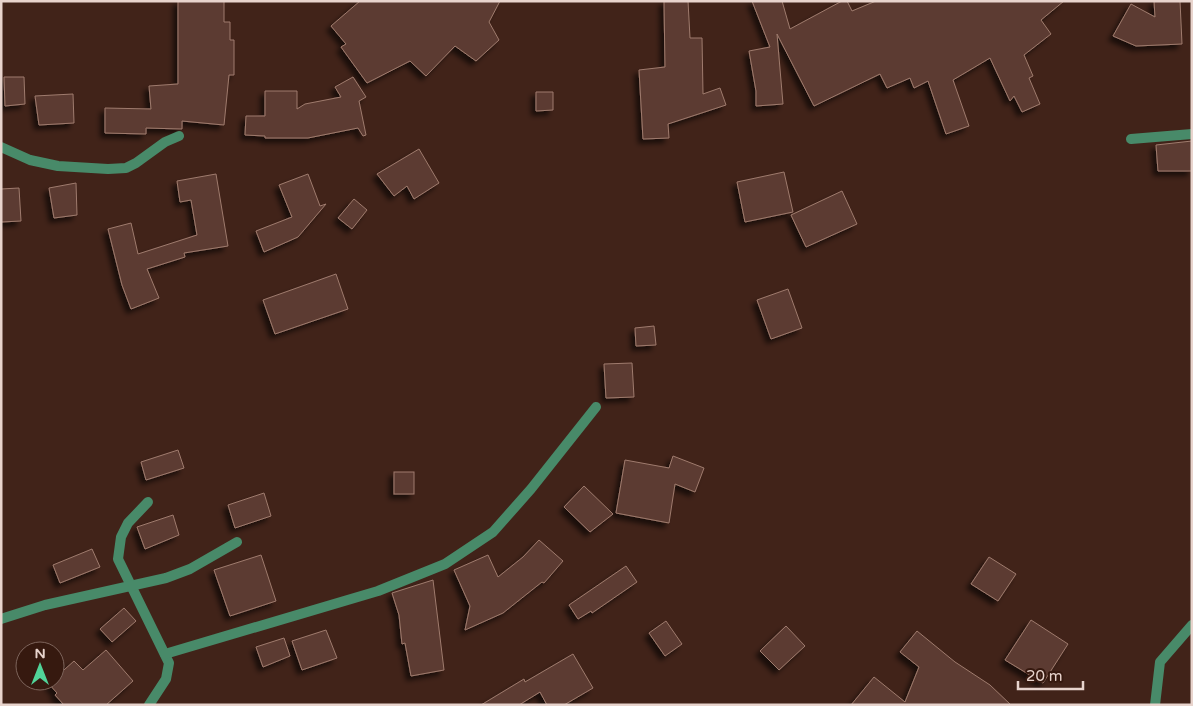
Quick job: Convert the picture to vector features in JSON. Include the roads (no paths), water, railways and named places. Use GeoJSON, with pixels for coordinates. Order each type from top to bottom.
{"type":"FeatureCollection","features":[{"type":"Feature","properties":{"kind":"street"},"geometry":{"type":"LineString","coordinates":[[1131,139],[1192,134]]}},
{"type":"Feature","properties":{"kind":"street"},"geometry":{"type":"LineString","coordinates":[[1,147],[30,160],[58,166],[108,169],[126,168],[165,142],[179,136]]}},
{"type":"Feature","properties":{"kind":"street"},"geometry":{"type":"LineString","coordinates":[[165,654],[378,590],[445,564],[494,532],[596,407]]}},
{"type":"Feature","properties":{"kind":"street"},"geometry":{"type":"LineString","coordinates":[[148,502],[128,523],[121,537],[118,559],[165,654],[170,668],[166,679],[149,705]]}},
{"type":"Feature","properties":{"kind":"street"},"geometry":{"type":"LineString","coordinates":[[1,618],[130,584],[166,578],[190,569],[238,542]]}},
{"type":"Feature","properties":{"kind":"street"},"geometry":{"type":"LineString","coordinates":[[1155,705],[1160,662],[1192,625]]}}]}
